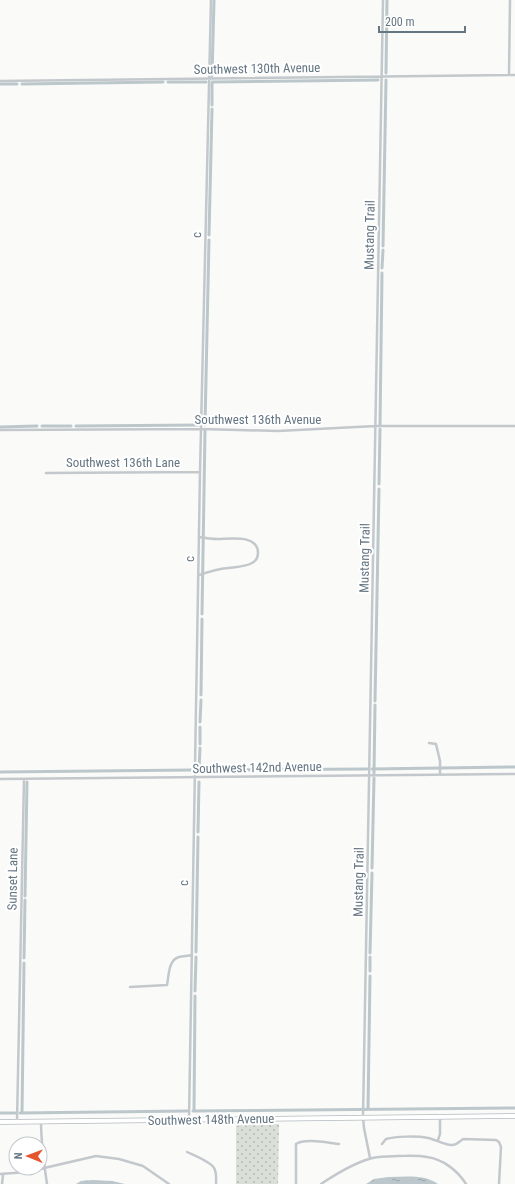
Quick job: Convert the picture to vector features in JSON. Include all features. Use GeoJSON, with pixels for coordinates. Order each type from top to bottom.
{"type":"FeatureCollection","features":[{"type":"Feature","properties":{"kind":"street","name":"c"},"geometry":{"type":"LineString","coordinates":[[189,1119],[199,575],[202,538],[200,472],[211,0]]}},
{"type":"Feature","properties":{"kind":"street","name":"Mustang Trail"},"geometry":{"type":"LineString","coordinates":[[370,1158],[363,1117],[383,0]]}},
{"type":"Feature","properties":{"kind":"street"},"geometry":{"type":"LineString","coordinates":[[508,75],[510,0]]}},
{"type":"Feature","properties":{"kind":"street","name":"Southwest 130th Avenue"},"geometry":{"type":"LineString","coordinates":[[0,81],[515,75]]}},
{"type":"Feature","properties":{"kind":"street","name":"Southwest 136th Avenue"},"geometry":{"type":"LineString","coordinates":[[0,430],[202,429],[278,431],[376,426],[515,426]]}},
{"type":"Feature","properties":{"kind":"street","name":"Southwest 136th Lane"},"geometry":{"type":"LineString","coordinates":[[46,473],[200,472]]}},
{"type":"Feature","properties":{"kind":"street"},"geometry":{"type":"LineString","coordinates":[[199,575],[218,570],[245,566],[254,563],[258,557],[258,548],[254,542],[243,539],[202,538]]}},
{"type":"Feature","properties":{"kind":"street"},"geometry":{"type":"LineString","coordinates":[[429,743],[436,744],[440,761],[440,775]]}},
{"type":"Feature","properties":{"kind":"street","name":"Southwest 142nd Avenue"},"geometry":{"type":"LineString","coordinates":[[0,779],[515,774]]}},
{"type":"Feature","properties":{"kind":"street","name":"Sunset Lane"},"geometry":{"type":"LineString","coordinates":[[18,1122],[24,779]]}},
{"type":"Feature","properties":{"kind":"street"},"geometry":{"type":"LineString","coordinates":[[130,987],[166,985],[171,963],[174,959],[177,957],[192,955]]}},
{"type":"Feature","properties":{"kind":"street","name":"Southwest 148th Avenue"},"geometry":{"type":"LineString","coordinates":[[0,1122],[515,1116]]}},
{"type":"Feature","properties":{"kind":"street"},"geometry":{"type":"LineString","coordinates":[[438,1140],[440,1134],[440,1117]]}},
{"type":"Feature","properties":{"kind":"street"},"geometry":{"type":"LineString","coordinates":[[41,1122],[41,1136]]}},
{"type":"Feature","properties":{"kind":"street"},"geometry":{"type":"LineString","coordinates":[[382,1144],[386,1138],[392,1137],[426,1137],[449,1145],[458,1144],[463,1139],[499,1142],[501,1147],[499,1184]]}},
{"type":"Feature","properties":{"kind":"street"},"geometry":{"type":"LineString","coordinates":[[296,1184],[296,1144],[300,1142],[339,1144]]}},
{"type":"Feature","properties":{"kind":"street"},"geometry":{"type":"LineString","coordinates":[[186,1152],[210,1164],[214,1168],[216,1184]]}},
{"type":"Feature","properties":{"kind":"street"},"geometry":{"type":"LineString","coordinates":[[48,1167],[96,1156],[119,1158],[143,1166],[169,1184]]}},
{"type":"Feature","properties":{"kind":"street"},"geometry":{"type":"LineString","coordinates":[[321,1184],[350,1166],[370,1158],[396,1156],[428,1157],[439,1161],[451,1167],[466,1184]]}},
{"type":"Feature","properties":{"kind":"street"},"geometry":{"type":"LineString","coordinates":[[1,1175],[2,1184]]}},
{"type":"Feature","properties":{"kind":"shaded area"},"geometry":{"type":"Polygon","coordinates":[[[279,1124],[278,1184],[236,1184],[236,1125],[279,1124]]]}},
{"type":"Feature","properties":{"kind":"water"},"geometry":{"type":"Polygon","coordinates":[[[388,1177],[421,1177],[438,1184],[366,1184],[374,1179],[388,1177]]]}},
{"type":"Feature","properties":{"kind":"water"},"geometry":{"type":"Polygon","coordinates":[[[81,1181],[112,1181],[125,1184],[76,1184],[81,1181]]]}},
{"type":"Feature","properties":{"kind":"waterway"},"geometry":{"type":"LineString","coordinates":[[212,76],[214,0]]}},
{"type":"Feature","properties":{"kind":"waterway"},"geometry":{"type":"LineString","coordinates":[[386,73],[387,0]]}},
{"type":"Feature","properties":{"kind":"waterway"},"geometry":{"type":"LineString","coordinates":[[212,105],[212,82],[378,80]]}},
{"type":"Feature","properties":{"kind":"waterway"},"geometry":{"type":"LineString","coordinates":[[383,246],[386,80]]}},
{"type":"Feature","properties":{"kind":"waterway"},"geometry":{"type":"LineString","coordinates":[[22,84],[163,82]]}},
{"type":"Feature","properties":{"kind":"waterway"},"geometry":{"type":"LineString","coordinates":[[168,82],[206,82]]}},
{"type":"Feature","properties":{"kind":"waterway"},"geometry":{"type":"LineString","coordinates":[[0,84],[17,84]]}},
{"type":"Feature","properties":{"kind":"waterway"},"geometry":{"type":"LineString","coordinates":[[209,235],[212,109]]}},
{"type":"Feature","properties":{"kind":"waterway"},"geometry":{"type":"LineString","coordinates":[[205,425],[209,240]]}},
{"type":"Feature","properties":{"kind":"waterway"},"geometry":{"type":"LineString","coordinates":[[382,268],[383,250]]}},
{"type":"Feature","properties":{"kind":"waterway"},"geometry":{"type":"LineString","coordinates":[[380,425],[382,273]]}},
{"type":"Feature","properties":{"kind":"waterway"},"geometry":{"type":"LineString","coordinates":[[76,426],[199,425]]}},
{"type":"Feature","properties":{"kind":"waterway"},"geometry":{"type":"LineString","coordinates":[[0,427],[37,426]]}},
{"type":"Feature","properties":{"kind":"waterway"},"geometry":{"type":"LineString","coordinates":[[42,426],[71,426]]}},
{"type":"Feature","properties":{"kind":"waterway"},"geometry":{"type":"LineString","coordinates":[[379,484],[380,429]]}},
{"type":"Feature","properties":{"kind":"waterway"},"geometry":{"type":"LineString","coordinates":[[202,614],[205,431]]}},
{"type":"Feature","properties":{"kind":"waterway"},"geometry":{"type":"LineString","coordinates":[[375,701],[379,489]]}},
{"type":"Feature","properties":{"kind":"waterway"},"geometry":{"type":"LineString","coordinates":[[201,695],[202,619]]}},
{"type":"Feature","properties":{"kind":"waterway"},"geometry":{"type":"LineString","coordinates":[[200,722],[201,700]]}},
{"type":"Feature","properties":{"kind":"waterway"},"geometry":{"type":"LineString","coordinates":[[374,773],[375,705]]}},
{"type":"Feature","properties":{"kind":"waterway"},"geometry":{"type":"LineString","coordinates":[[200,727],[200,744]]}},
{"type":"Feature","properties":{"kind":"waterway"},"geometry":{"type":"LineString","coordinates":[[200,748],[199,770],[367,769]]}},
{"type":"Feature","properties":{"kind":"waterway"},"geometry":{"type":"LineString","coordinates":[[372,769],[515,767]]}},
{"type":"Feature","properties":{"kind":"waterway"},"geometry":{"type":"LineString","coordinates":[[0,772],[192,770]]}},
{"type":"Feature","properties":{"kind":"waterway"},"geometry":{"type":"LineString","coordinates":[[372,868],[374,778]]}},
{"type":"Feature","properties":{"kind":"waterway"},"geometry":{"type":"LineString","coordinates":[[25,896],[27,782]]}},
{"type":"Feature","properties":{"kind":"waterway"},"geometry":{"type":"LineString","coordinates":[[198,832],[199,782]]}},
{"type":"Feature","properties":{"kind":"waterway"},"geometry":{"type":"LineString","coordinates":[[196,952],[198,837]]}},
{"type":"Feature","properties":{"kind":"waterway"},"geometry":{"type":"LineString","coordinates":[[370,953],[372,873]]}},
{"type":"Feature","properties":{"kind":"waterway"},"geometry":{"type":"LineString","coordinates":[[24,958],[25,900]]}},
{"type":"Feature","properties":{"kind":"waterway"},"geometry":{"type":"LineString","coordinates":[[195,991],[196,957]]}},
{"type":"Feature","properties":{"kind":"waterway"},"geometry":{"type":"LineString","coordinates":[[370,957],[370,971]]}},
{"type":"Feature","properties":{"kind":"waterway"},"geometry":{"type":"LineString","coordinates":[[22,1113],[24,963]]}},
{"type":"Feature","properties":{"kind":"waterway"},"geometry":{"type":"LineString","coordinates":[[368,1109],[370,976]]}},
{"type":"Feature","properties":{"kind":"waterway"},"geometry":{"type":"LineString","coordinates":[[194,1111],[195,996]]}},
{"type":"Feature","properties":{"kind":"waterway"},"geometry":{"type":"LineString","coordinates":[[193,1111],[515,1108]]}},
{"type":"Feature","properties":{"kind":"waterway"},"geometry":{"type":"LineString","coordinates":[[20,1113],[187,1111]]}},
{"type":"Feature","properties":{"kind":"waterway"},"geometry":{"type":"LineString","coordinates":[[0,1113],[15,1113]]}}]}
